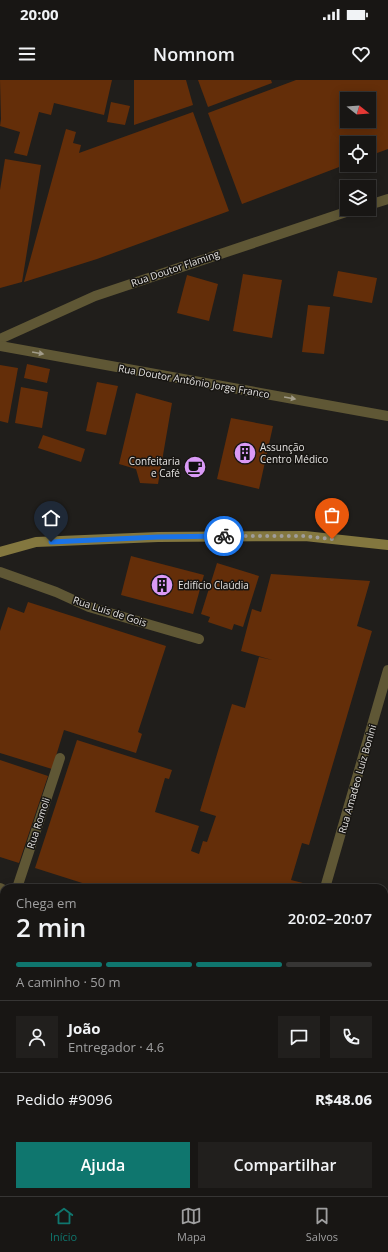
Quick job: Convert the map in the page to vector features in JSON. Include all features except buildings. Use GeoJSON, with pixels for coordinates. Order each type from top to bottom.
{"type":"FeatureCollection","features":[{"type":"Feature","properties":{"kind":"street"},"geometry":{"type":"LineString","coordinates":[[376,203],[388,199]]}},
{"type":"Feature","properties":{"kind":"street","name":"Rua Doutor Flaming"},"geometry":{"type":"LineString","coordinates":[[0,339],[95,296],[340,214]]}},
{"type":"Feature","properties":{"kind":"street","name":"Rua Doutor Antônio Jorge Franco"},"geometry":{"type":"LineString","coordinates":[[0,346],[388,416]]}},
{"type":"Feature","properties":{"kind":"street"},"geometry":{"type":"LineString","coordinates":[[0,552],[36,542],[158,537],[304,536],[388,545]]}},
{"type":"Feature","properties":{"kind":"street","name":"Rua Luis de Gois"},"geometry":{"type":"LineString","coordinates":[[0,572],[56,592],[89,607],[200,639]]}},
{"type":"Feature","properties":{"kind":"street","name":"Rua Amadeo Luiz Bonini"},"geometry":{"type":"LineString","coordinates":[[326,884],[388,670]]}},
{"type":"Feature","properties":{"kind":"street","name":"Rua Romoli"},"geometry":{"type":"LineString","coordinates":[[18,884],[60,758]]}},
{"type":"Feature","properties":{"kind":"way so far"},"geometry":{"type":"LineString","coordinates":[[224,536],[304,536],[332,539]]}},
{"type":"Feature","properties":{"kind":"place","name":"Assunção Centro Médico"},"geometry":{"type":"Point","coordinates":[245,453]}},
{"type":"Feature","properties":{"kind":"place","name":"Confeitaria e Café"},"geometry":{"type":"Point","coordinates":[195,467]}},
{"type":"Feature","properties":{"kind":"place","name":"Edifício Claúdia"},"geometry":{"type":"Point","coordinates":[162,585]}},
{"type":"Feature","properties":{"kind":"route"},"geometry":{"type":"LineString","coordinates":[[51,542],[158,537],[224,536]]}}]}
